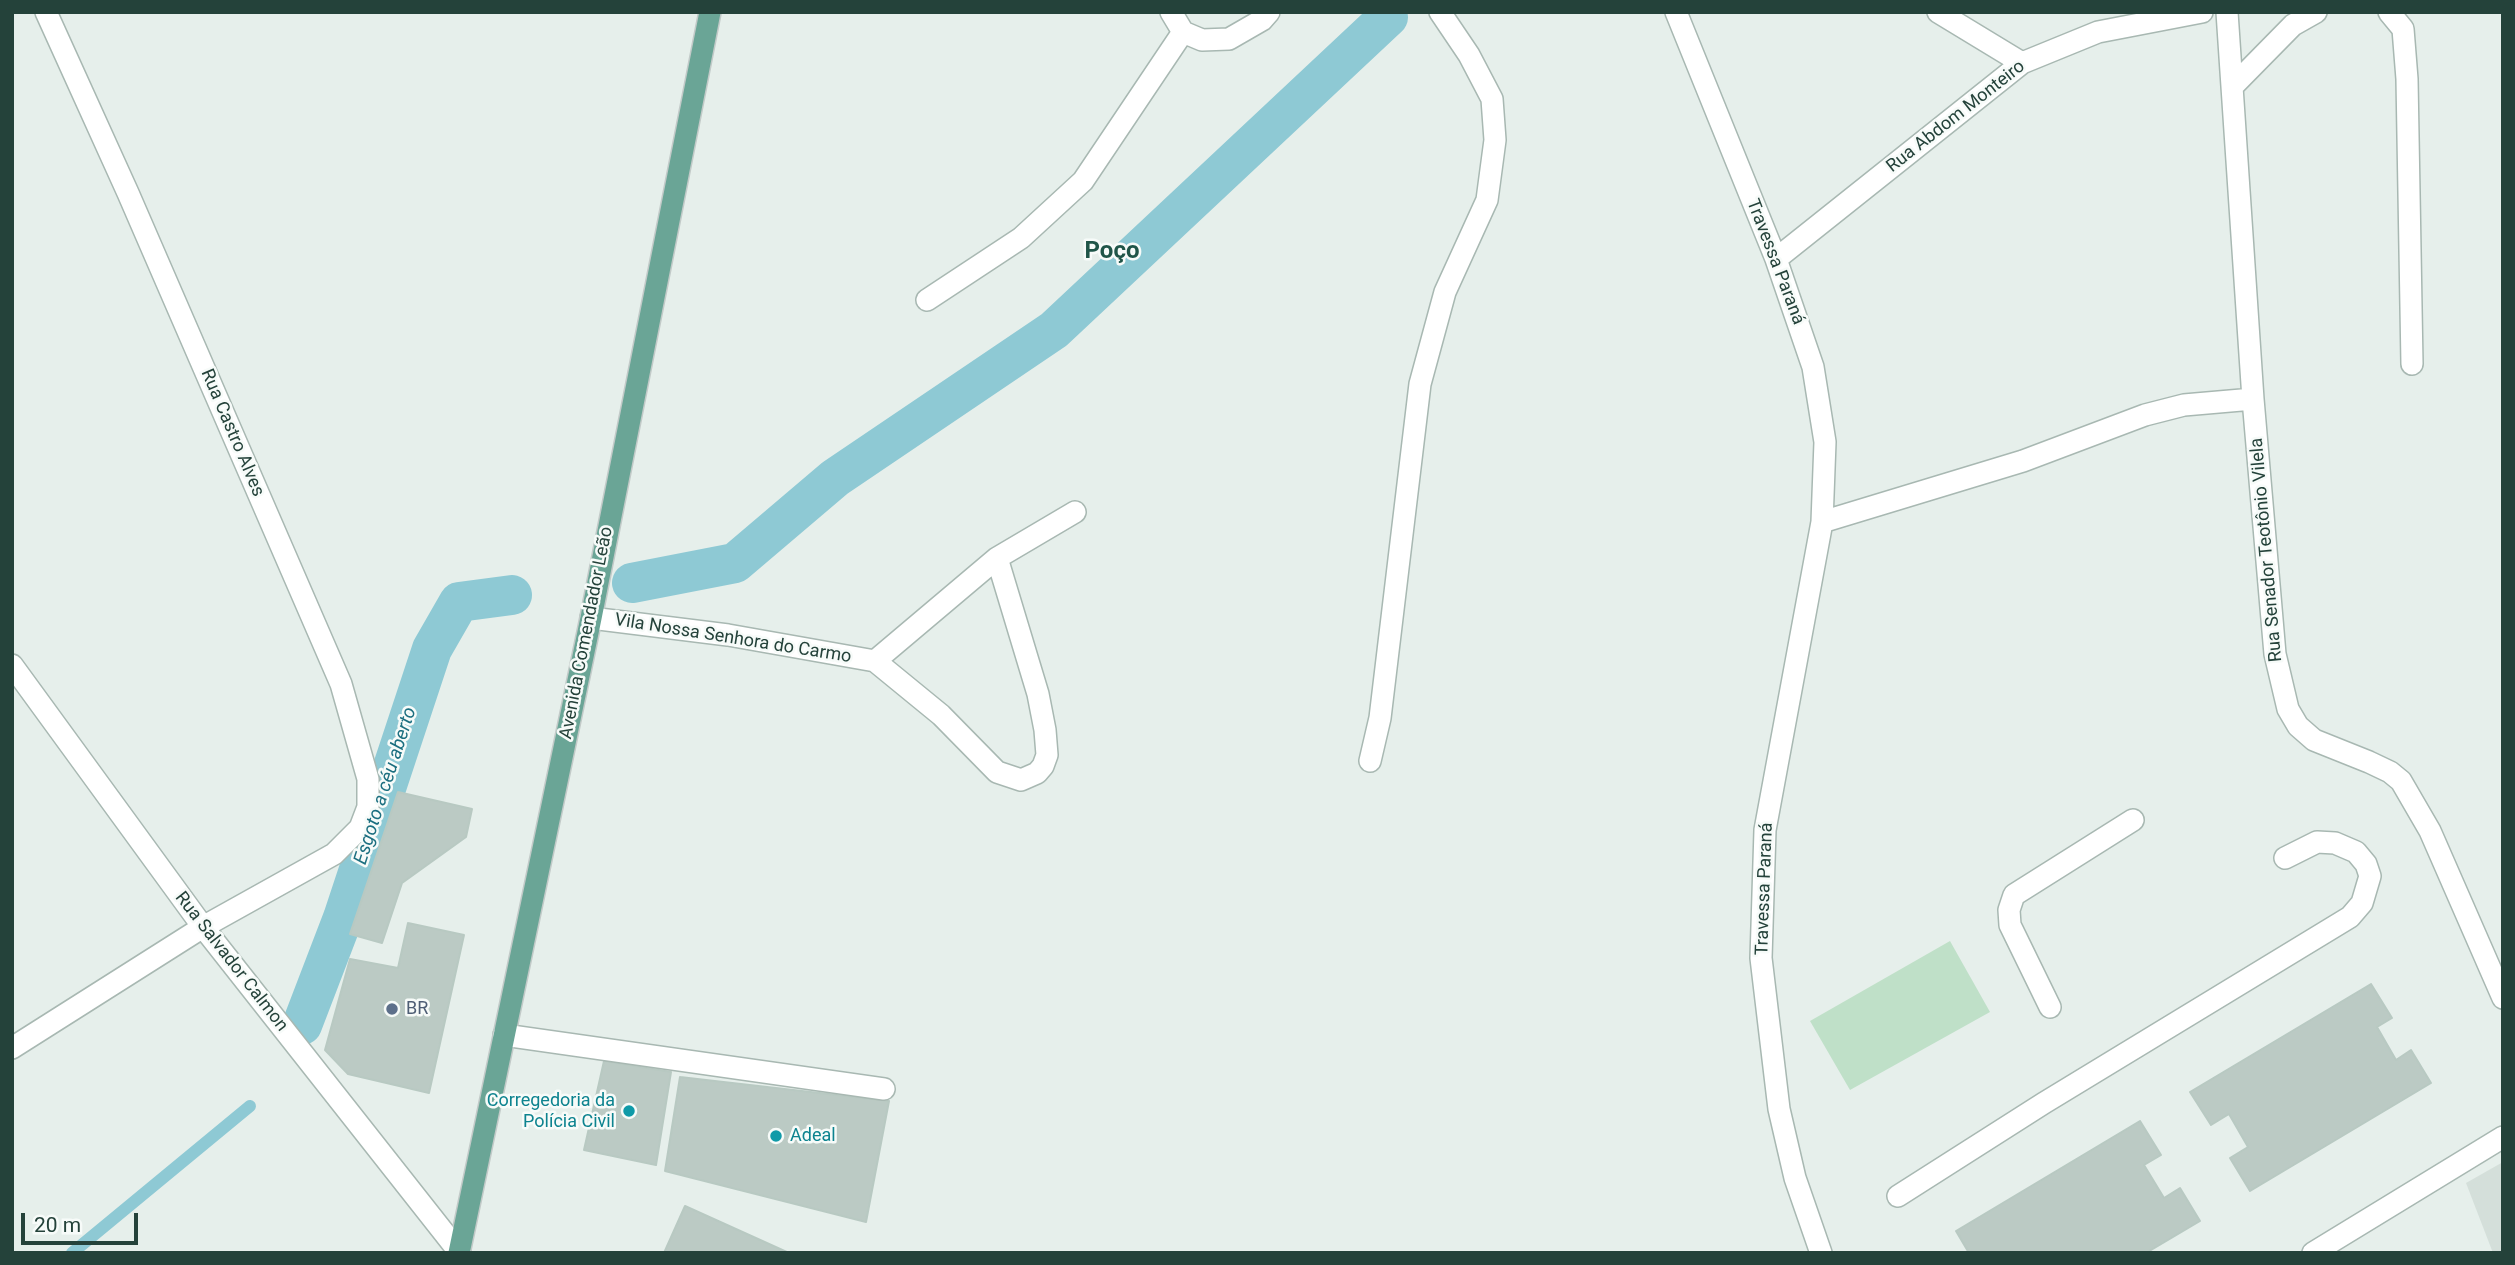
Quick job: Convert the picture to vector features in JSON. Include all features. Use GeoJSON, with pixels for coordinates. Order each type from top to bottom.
{"type":"FeatureCollection","features":[{"type":"Feature","properties":{"kind":"main road","name":"Avenida Comendador Leão"},"geometry":{"type":"LineString","coordinates":[[459,1253],[591,618],[710,12]]}},
{"type":"Feature","properties":{"kind":"street","name":"Rua Castro Alves"},"geometry":{"type":"LineString","coordinates":[[12,1048],[203,927],[334,854],[360,828],[368,807],[368,779],[341,684],[128,193],[46,12]]}},
{"type":"Feature","properties":{"kind":"street"},"geometry":{"type":"LineString","coordinates":[[1171,12],[1183,32],[1202,40],[1229,39],[1262,20],[1269,12]]}},
{"type":"Feature","properties":{"kind":"street"},"geometry":{"type":"LineString","coordinates":[[1370,761],[1380,719],[1420,384],[1445,292],[1487,200],[1495,140],[1492,99],[1469,55],[1440,12]]}},
{"type":"Feature","properties":{"kind":"street","name":"Travessa Paraná"},"geometry":{"type":"LineString","coordinates":[[1676,12],[1776,259],[1813,366],[1825,442],[1822,522],[1765,830],[1761,958],[1779,1109],[1795,1178],[1821,1253]]}},
{"type":"Feature","properties":{"kind":"street"},"geometry":{"type":"LineString","coordinates":[[1938,12],[2021,63]]}},
{"type":"Feature","properties":{"kind":"street","name":"Rua Abdom Monteiro"},"geometry":{"type":"LineString","coordinates":[[1776,259],[2021,63],[2098,32],[2202,12]]}},
{"type":"Feature","properties":{"kind":"street","name":"Rua Senador Teotônio Vilela"},"geometry":{"type":"LineString","coordinates":[[2227,12],[2253,399],[2275,654],[2288,709],[2298,726],[2314,740],[2380,767],[2401,781],[2430,831],[2503,998]]}},
{"type":"Feature","properties":{"kind":"street"},"geometry":{"type":"LineString","coordinates":[[2232,87],[2292,25],[2316,12]]}},
{"type":"Feature","properties":{"kind":"street"},"geometry":{"type":"LineString","coordinates":[[2389,12],[2403,29],[2407,79],[2412,364]]}},
{"type":"Feature","properties":{"kind":"street"},"geometry":{"type":"LineString","coordinates":[[927,300],[1021,238],[1083,181],[1183,32]]}},
{"type":"Feature","properties":{"kind":"street"},"geometry":{"type":"LineString","coordinates":[[1822,522],[2023,461],[2145,415],[2184,405],[2253,399]]}},
{"type":"Feature","properties":{"kind":"street","name":"Vila Nossa Senhora do Carmo"},"geometry":{"type":"LineString","coordinates":[[875,661],[997,558],[1075,512]]}},
{"type":"Feature","properties":{"kind":"street","name":"Vila Nossa Senhora do Carmo"},"geometry":{"type":"LineString","coordinates":[[591,618],[728,635],[875,661],[941,715],[998,772],[1021,780],[1037,773],[1043,766],[1047,755],[1045,730],[1038,694],[997,558]]}},
{"type":"Feature","properties":{"kind":"street","name":"Rua Salvador Calmon"},"geometry":{"type":"LineString","coordinates":[[12,665],[203,927],[459,1253]]}},
{"type":"Feature","properties":{"kind":"street"},"geometry":{"type":"LineString","coordinates":[[2050,1007],[2010,925],[2009,910],[2014,895],[2133,820]]}},
{"type":"Feature","properties":{"kind":"street"},"geometry":{"type":"LineString","coordinates":[[1898,1196],[2044,1103],[2350,917],[2362,903],[2370,876],[2366,864],[2356,852],[2335,843],[2317,842],[2285,858]]}},
{"type":"Feature","properties":{"kind":"street"},"geometry":{"type":"LineString","coordinates":[[504,1035],[884,1088]]}},
{"type":"Feature","properties":{"kind":"street"},"geometry":{"type":"LineString","coordinates":[[2313,1253],[2503,1137]]}},
{"type":"Feature","properties":{"kind":"shaded area"},"geometry":{"type":"Polygon","coordinates":[[[2503,1162],[2503,1253],[2493,1253],[2466,1183],[2503,1162]]]}},
{"type":"Feature","properties":{"kind":"green space"},"geometry":{"type":"Polygon","coordinates":[[[1950,941],[1990,1012],[1850,1090],[1810,1021],[1950,941]]]}},
{"type":"Feature","properties":{"kind":"building"},"geometry":{"type":"Polygon","coordinates":[[[398,792],[472,809],[466,837],[402,883],[382,943],[350,934],[398,792]]]}},
{"type":"Feature","properties":{"kind":"building","name":"BR"},"geometry":{"type":"Polygon","coordinates":[[[408,923],[464,935],[429,1093],[348,1074],[325,1050],[350,959],[398,968],[408,923]]]}},
{"type":"Feature","properties":{"kind":"building"},"geometry":{"type":"Polygon","coordinates":[[[2371,984],[2392,1018],[2377,1027],[2396,1060],[2411,1050],[2431,1083],[2250,1191],[2230,1158],[2248,1147],[2229,1114],[2211,1125],[2190,1092],[2371,984]]]}},
{"type":"Feature","properties":{"kind":"building","name":"Corregedoria da Polícia Civil"},"geometry":{"type":"Polygon","coordinates":[[[604,1061],[671,1072],[656,1165],[584,1150],[604,1061]]]}},
{"type":"Feature","properties":{"kind":"building","name":"Adeal"},"geometry":{"type":"Polygon","coordinates":[[[680,1077],[889,1101],[866,1222],[665,1171],[680,1077]]]}},
{"type":"Feature","properties":{"kind":"building"},"geometry":{"type":"Polygon","coordinates":[[[2140,1121],[2161,1155],[2144,1165],[2164,1198],[2180,1188],[2200,1221],[2146,1253],[1969,1253],[1956,1231],[2140,1121]]]}},
{"type":"Feature","properties":{"kind":"building"},"geometry":{"type":"Polygon","coordinates":[[[685,1206],[789,1253],[664,1253],[685,1206]]]}},
{"type":"Feature","properties":{"kind":"waterway"},"geometry":{"type":"LineString","coordinates":[[632,583],[735,563],[835,478],[1054,330],[1388,17]]}},
{"type":"Feature","properties":{"kind":"waterway","name":"Esgoto a céu aberto"},"geometry":{"type":"LineString","coordinates":[[302,1025],[343,918],[432,649],[459,602],[512,595]]}},
{"type":"Feature","properties":{"kind":"waterway"},"geometry":{"type":"LineString","coordinates":[[72,1253],[250,1106]]}},
{"type":"Feature","properties":{"kind":"place","name":"BR"},"geometry":{"type":"Point","coordinates":[392,1009]}},
{"type":"Feature","properties":{"kind":"place","name":"Corregedoria da Polícia Civil"},"geometry":{"type":"Point","coordinates":[629,1111]}},
{"type":"Feature","properties":{"kind":"place","name":"Adeal"},"geometry":{"type":"Point","coordinates":[776,1136]}},
{"type":"Feature","properties":{"kind":"district","name":"Poço"},"geometry":{"type":"Point","coordinates":[1112,252]}}]}
